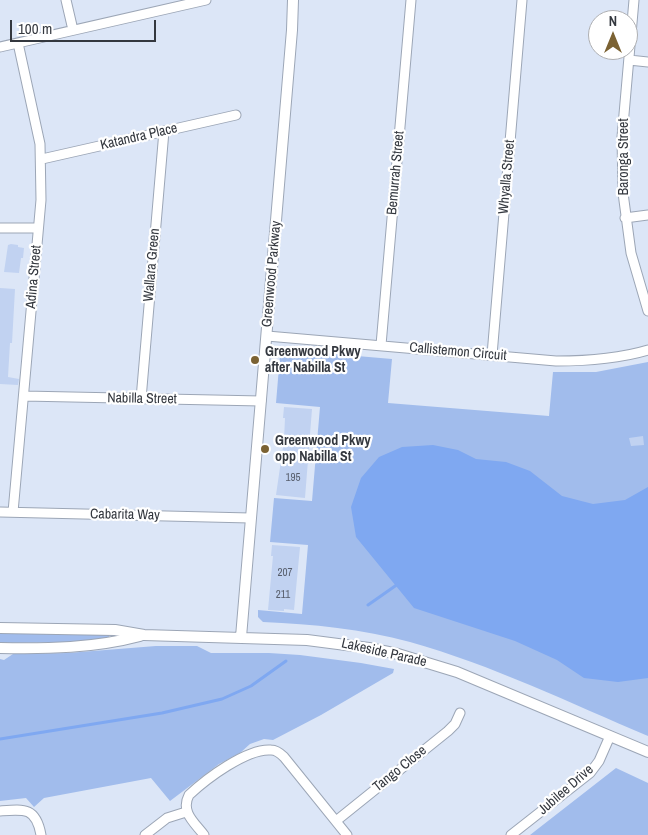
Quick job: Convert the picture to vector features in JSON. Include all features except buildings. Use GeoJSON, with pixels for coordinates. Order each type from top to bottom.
{"type":"FeatureCollection","features":[{"type":"Feature","properties":{"kind":"street"},"geometry":{"type":"LineString","coordinates":[[66,0],[72,30]]}},
{"type":"Feature","properties":{"kind":"street"},"geometry":{"type":"LineString","coordinates":[[0,47],[180,3],[206,0]]}},
{"type":"Feature","properties":{"kind":"street","name":"Greenwood Parkway"},"geometry":{"type":"LineString","coordinates":[[241,637],[293,0]]}},
{"type":"Feature","properties":{"kind":"street","name":"Bemurrah Street"},"geometry":{"type":"LineString","coordinates":[[381,345],[411,0]]}},
{"type":"Feature","properties":{"kind":"street","name":"Whyalla Street"},"geometry":{"type":"LineString","coordinates":[[492,355],[522,0]]}},
{"type":"Feature","properties":{"kind":"street","name":"Adina Street"},"geometry":{"type":"LineString","coordinates":[[13,512],[41,200],[42,159],[38,131],[18,43]]}},
{"type":"Feature","properties":{"kind":"street"},"geometry":{"type":"LineString","coordinates":[[629,60],[648,62]]}},
{"type":"Feature","properties":{"kind":"street","name":"Baronga Street"},"geometry":{"type":"LineString","coordinates":[[629,60],[621,147],[625,218],[634,267],[648,311]]}},
{"type":"Feature","properties":{"kind":"street","name":"Katandra Place"},"geometry":{"type":"LineString","coordinates":[[42,159],[236,115]]}},
{"type":"Feature","properties":{"kind":"street","name":"Wallara Green"},"geometry":{"type":"LineString","coordinates":[[141,399],[164,131]]}},
{"type":"Feature","properties":{"kind":"street"},"geometry":{"type":"LineString","coordinates":[[625,218],[648,215]]}},
{"type":"Feature","properties":{"kind":"street"},"geometry":{"type":"LineString","coordinates":[[0,228],[38,228]]}},
{"type":"Feature","properties":{"kind":"street","name":"Callistemon Circuit"},"geometry":{"type":"LineString","coordinates":[[266,336],[556,361],[613,358],[648,350]]}},
{"type":"Feature","properties":{"kind":"street","name":"Nabilla Street"},"geometry":{"type":"LineString","coordinates":[[24,396],[261,401]]}},
{"type":"Feature","properties":{"kind":"street","name":"Cabarita Way"},"geometry":{"type":"LineString","coordinates":[[0,512],[250,518]]}},
{"type":"Feature","properties":{"kind":"street","name":"Lakeside Parade"},"geometry":{"type":"LineString","coordinates":[[0,628],[115,630],[144,635],[241,637],[327,642],[398,654],[457,672],[648,752]]}},
{"type":"Feature","properties":{"kind":"street","name":"Lakeside Parade"},"geometry":{"type":"LineString","coordinates":[[0,648],[31,649],[101,644],[120,642],[144,635]]}},
{"type":"Feature","properties":{"kind":"street","name":"Tango Close"},"geometry":{"type":"LineString","coordinates":[[336,821],[448,731],[455,724],[460,713]]}},
{"type":"Feature","properties":{"kind":"street","name":"Jubilee Drive"},"geometry":{"type":"LineString","coordinates":[[511,835],[590,773],[610,736]]}},
{"type":"Feature","properties":{"kind":"street"},"geometry":{"type":"LineString","coordinates":[[204,835],[186,812],[186,801],[190,795],[218,772],[238,760],[269,750],[275,751],[284,757],[347,835]]}},
{"type":"Feature","properties":{"kind":"street"},"geometry":{"type":"LineString","coordinates":[[0,811],[19,810],[30,813],[38,822],[40,835]]}},
{"type":"Feature","properties":{"kind":"street"},"geometry":{"type":"LineString","coordinates":[[145,835],[166,818],[186,812]]}},
{"type":"Feature","properties":{"kind":"shaded area"},"geometry":{"type":"Polygon","coordinates":[[[287,350],[392,359],[388,403],[549,416],[553,372],[596,372],[648,362],[648,736],[530,685],[441,651],[356,630],[263,622],[258,617],[258,610],[302,614],[308,545],[270,542],[274,498],[312,501],[320,407],[276,403],[280,355],[287,350]]]}},
{"type":"Feature","properties":{"kind":"shaded area"},"geometry":{"type":"Polygon","coordinates":[[[433,445],[458,450],[476,459],[506,462],[530,471],[562,496],[593,504],[625,500],[648,487],[648,678],[618,682],[584,678],[557,660],[515,641],[414,608],[356,537],[351,507],[361,478],[379,457],[402,447],[433,445]]]}},
{"type":"Feature","properties":{"kind":"shaded area"},"geometry":{"type":"Polygon","coordinates":[[[0,632],[109,635],[109,638],[70,642],[0,643],[0,632]]]}},
{"type":"Feature","properties":{"kind":"shaded area"},"geometry":{"type":"Polygon","coordinates":[[[156,646],[197,646],[211,653],[300,655],[394,669],[393,673],[321,715],[273,740],[264,739],[250,744],[240,753],[219,764],[170,801],[151,778],[44,798],[34,807],[26,798],[0,801],[0,659],[4,660],[13,654],[68,653],[156,646]]]}},
{"type":"Feature","properties":{"kind":"shaded area"},"geometry":{"type":"Polygon","coordinates":[[[616,768],[648,783],[648,835],[530,835],[616,768]]]}},
{"type":"Feature","properties":{"kind":"waterway"},"geometry":{"type":"LineString","coordinates":[[368,605],[398,584]]}},
{"type":"Feature","properties":{"kind":"waterway"},"geometry":{"type":"LineString","coordinates":[[0,739],[162,713],[222,699],[251,686],[286,661]]}},
{"type":"Feature","properties":{"kind":"place","name":"Greenwood Pkwy after Nabilla St"},"geometry":{"type":"Point","coordinates":[255,360]}},
{"type":"Feature","properties":{"kind":"place","name":"Greenwood Pkwy opp Nabilla St"},"geometry":{"type":"Point","coordinates":[265,449]}}]}
